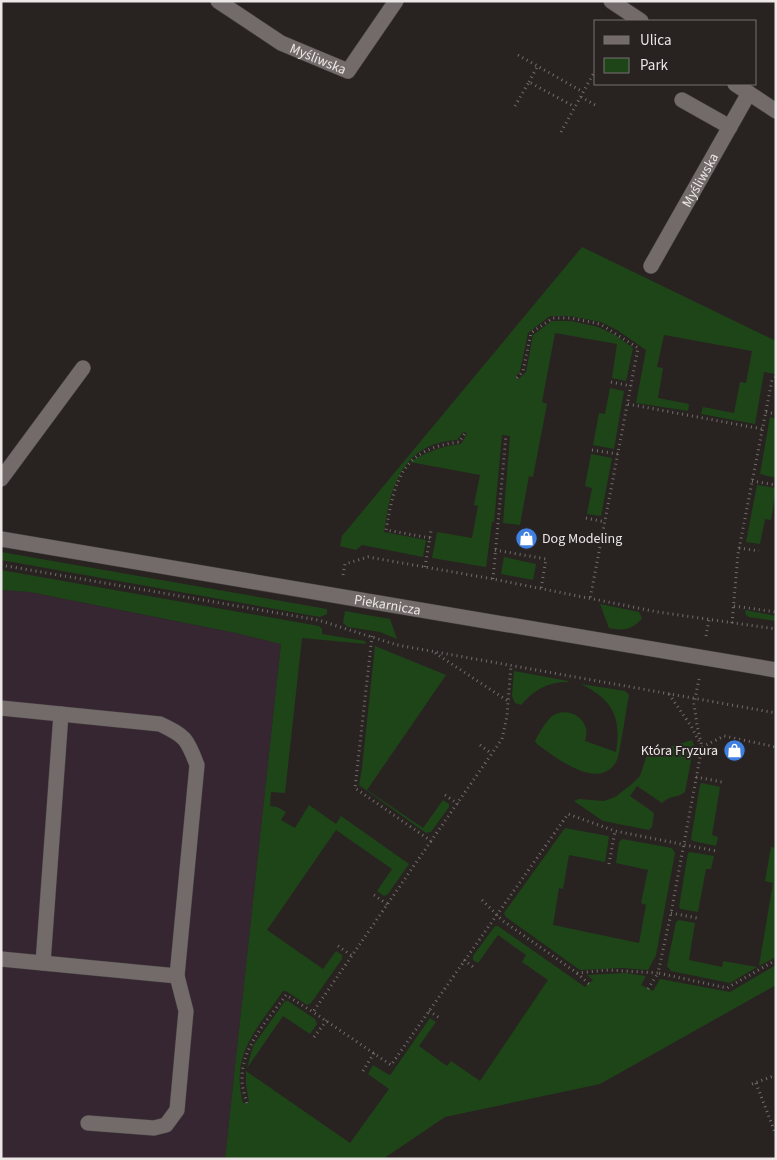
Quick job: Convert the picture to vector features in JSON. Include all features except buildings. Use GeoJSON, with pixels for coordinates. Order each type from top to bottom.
{"type":"FeatureCollection","features":[{"type":"Feature","properties":{"kind":"street","name":"Myśliwska"},"geometry":{"type":"LineString","coordinates":[[218,1],[281,43],[348,71],[396,1]]}},
{"type":"Feature","properties":{"kind":"street"},"geometry":{"type":"LineString","coordinates":[[611,1],[640,20]]}},
{"type":"Feature","properties":{"kind":"street"},"geometry":{"type":"LineString","coordinates":[[737,85],[776,111]]}},
{"type":"Feature","properties":{"kind":"street","name":"Myśliwska"},"geometry":{"type":"LineString","coordinates":[[651,266],[749,93]]}},
{"type":"Feature","properties":{"kind":"street"},"geometry":{"type":"LineString","coordinates":[[682,100],[730,127]]}},
{"type":"Feature","properties":{"kind":"street"},"geometry":{"type":"LineString","coordinates":[[1,479],[83,368]]}},
{"type":"Feature","properties":{"kind":"street","name":"Piekarnicza"},"geometry":{"type":"LineString","coordinates":[[1,539],[776,670]]}},
{"type":"Feature","properties":{"kind":"street"},"geometry":{"type":"LineString","coordinates":[[1,708],[160,724],[181,734],[190,745],[197,765],[177,976],[186,1010],[177,1110],[166,1125],[154,1128],[88,1122]]}},
{"type":"Feature","properties":{"kind":"street"},"geometry":{"type":"LineString","coordinates":[[43,963],[61,714]]}},
{"type":"Feature","properties":{"kind":"street"},"geometry":{"type":"LineString","coordinates":[[1,959],[177,976]]}},
{"type":"Feature","properties":{"kind":"path"},"geometry":{"type":"LineString","coordinates":[[518,55],[582,94],[597,106]]}},
{"type":"Feature","properties":{"kind":"path"},"geometry":{"type":"LineString","coordinates":[[516,106],[538,67]]}},
{"type":"Feature","properties":{"kind":"path"},"geometry":{"type":"LineString","coordinates":[[561,132],[594,73]]}},
{"type":"Feature","properties":{"kind":"path"},"geometry":{"type":"LineString","coordinates":[[529,82],[575,107]]}},
{"type":"Feature","properties":{"kind":"path"},"geometry":{"type":"LineString","coordinates":[[517,378],[523,371],[531,333],[553,318],[571,318],[600,324],[638,348],[590,599]]}},
{"type":"Feature","properties":{"kind":"path"},"geometry":{"type":"LineString","coordinates":[[732,623],[739,548],[772,380],[776,377]]}},
{"type":"Feature","properties":{"kind":"path"},"geometry":{"type":"LineString","coordinates":[[611,382],[631,386]]}},
{"type":"Feature","properties":{"kind":"path"},"geometry":{"type":"LineString","coordinates":[[628,404],[762,429]]}},
{"type":"Feature","properties":{"kind":"path"},"geometry":{"type":"LineString","coordinates":[[766,412],[776,414]]}},
{"type":"Feature","properties":{"kind":"path"},"geometry":{"type":"LineString","coordinates":[[430,538],[386,530],[392,498],[407,463],[428,449],[459,442],[466,432]]}},
{"type":"Feature","properties":{"kind":"path"},"geometry":{"type":"LineString","coordinates":[[493,579],[506,435]]}},
{"type":"Feature","properties":{"kind":"path"},"geometry":{"type":"LineString","coordinates":[[592,450],[618,454]]}},
{"type":"Feature","properties":{"kind":"path"},"geometry":{"type":"LineString","coordinates":[[752,481],[776,485]]}},
{"type":"Feature","properties":{"kind":"path"},"geometry":{"type":"LineString","coordinates":[[586,518],[605,522]]}},
{"type":"Feature","properties":{"kind":"path"},"geometry":{"type":"LineString","coordinates":[[425,567],[431,531]]}},
{"type":"Feature","properties":{"kind":"path"},"geometry":{"type":"LineString","coordinates":[[739,548],[759,551]]}},
{"type":"Feature","properties":{"kind":"path"},"geometry":{"type":"LineString","coordinates":[[495,550],[546,559],[541,589]]}},
{"type":"Feature","properties":{"kind":"path"},"geometry":{"type":"LineString","coordinates":[[334,626],[345,564],[368,557],[493,579],[658,612],[776,630]]}},
{"type":"Feature","properties":{"kind":"path"},"geometry":{"type":"LineString","coordinates":[[1,565],[318,620],[397,645],[776,713]]}},
{"type":"Feature","properties":{"kind":"path"},"geometry":{"type":"LineString","coordinates":[[734,606],[776,612]]}},
{"type":"Feature","properties":{"kind":"path"},"geometry":{"type":"LineString","coordinates":[[372,636],[355,788],[431,841]]}},
{"type":"Feature","properties":{"kind":"path"},"geometry":{"type":"LineString","coordinates":[[434,652],[508,701]]}},
{"type":"Feature","properties":{"kind":"path"},"geometry":{"type":"LineString","coordinates":[[313,1012],[502,739],[511,665]]}},
{"type":"Feature","properties":{"kind":"path"},"geometry":{"type":"LineString","coordinates":[[669,693],[691,726],[702,747]]}},
{"type":"Feature","properties":{"kind":"path"},"geometry":{"type":"LineString","coordinates":[[648,989],[658,973],[702,747],[696,725],[694,704]]}},
{"type":"Feature","properties":{"kind":"path"},"geometry":{"type":"LineString","coordinates":[[702,747],[724,736],[776,746]]}},
{"type":"Feature","properties":{"kind":"path"},"geometry":{"type":"LineString","coordinates":[[480,745],[492,754]]}},
{"type":"Feature","properties":{"kind":"path"},"geometry":{"type":"LineString","coordinates":[[696,777],[722,782]]}},
{"type":"Feature","properties":{"kind":"path"},"geometry":{"type":"LineString","coordinates":[[445,795],[458,804]]}},
{"type":"Feature","properties":{"kind":"path"},"geometry":{"type":"LineString","coordinates":[[247,1103],[242,1081],[243,1064],[252,1043],[286,995],[391,1065],[568,814],[615,831],[716,851]]}},
{"type":"Feature","properties":{"kind":"path"},"geometry":{"type":"LineString","coordinates":[[609,864],[615,831]]}},
{"type":"Feature","properties":{"kind":"path"},"geometry":{"type":"LineString","coordinates":[[374,895],[388,905]]}},
{"type":"Feature","properties":{"kind":"path"},"geometry":{"type":"LineString","coordinates":[[482,900],[503,921],[577,973],[589,984]]}},
{"type":"Feature","properties":{"kind":"path"},"geometry":{"type":"LineString","coordinates":[[671,913],[697,918]]}},
{"type":"Feature","properties":{"kind":"path"},"geometry":{"type":"LineString","coordinates":[[338,946],[352,956]]}},
{"type":"Feature","properties":{"kind":"path"},"geometry":{"type":"LineString","coordinates":[[464,960],[476,969]]}},
{"type":"Feature","properties":{"kind":"path"},"geometry":{"type":"LineString","coordinates":[[577,973],[608,970],[658,973],[727,988],[776,960]]}},
{"type":"Feature","properties":{"kind":"path"},"geometry":{"type":"LineString","coordinates":[[429,1011],[441,1019]]}},
{"type":"Feature","properties":{"kind":"path"},"geometry":{"type":"LineString","coordinates":[[314,1037],[326,1020]]}},
{"type":"Feature","properties":{"kind":"path"},"geometry":{"type":"LineString","coordinates":[[362,1071],[374,1053]]}},
{"type":"Feature","properties":{"kind":"path"},"geometry":{"type":"LineString","coordinates":[[776,1075],[754,1083],[776,1135]]}},
{"type":"Feature","properties":{"kind":"shaded area"},"geometry":{"type":"Polygon","coordinates":[[[1,590],[30,592],[236,633],[281,644],[225,1159],[1,1159],[1,590]]]}},
{"type":"Feature","properties":{"kind":"green space"},"geometry":{"type":"Polygon","coordinates":[[[582,247],[776,341],[776,374],[764,372],[755,424],[701,414],[703,407],[734,413],[740,382],[746,383],[752,351],[664,335],[657,367],[663,368],[658,398],[689,404],[688,411],[636,403],[646,350],[617,330],[601,322],[570,316],[550,316],[528,333],[520,371],[516,376],[518,380],[526,372],[533,335],[552,321],[571,321],[598,327],[615,335],[633,348],[626,381],[612,378],[617,344],[555,333],[542,402],[547,404],[533,477],[529,476],[520,525],[503,523],[510,436],[502,435],[494,522],[492,522],[486,567],[432,558],[437,532],[472,538],[478,506],[474,505],[480,475],[410,462],[434,450],[461,444],[467,434],[464,431],[457,440],[439,443],[424,449],[412,458],[402,470],[395,483],[384,532],[426,540],[423,557],[362,545],[356,550],[340,546],[342,536],[582,247]]]}},
{"type":"Feature","properties":{"kind":"green space"},"geometry":{"type":"Polygon","coordinates":[[[610,388],[624,391],[614,449],[593,445],[599,413],[605,414],[610,388]]]}},
{"type":"Feature","properties":{"kind":"green space"},"geometry":{"type":"Polygon","coordinates":[[[770,417],[776,419],[776,478],[760,474],[770,417]]]}},
{"type":"Feature","properties":{"kind":"green space"},"geometry":{"type":"Polygon","coordinates":[[[591,454],[612,458],[601,516],[587,514],[592,488],[585,486],[591,454]]]}},
{"type":"Feature","properties":{"kind":"green space"},"geometry":{"type":"Polygon","coordinates":[[[757,485],[776,488],[771,520],[765,519],[760,544],[746,542],[757,485]]]}},
{"type":"Feature","properties":{"kind":"green space"},"geometry":{"type":"Polygon","coordinates":[[[1,552],[327,609],[327,614],[320,617],[1,560],[1,552]]]}},
{"type":"Feature","properties":{"kind":"green space"},"geometry":{"type":"Polygon","coordinates":[[[504,557],[536,564],[533,580],[501,574],[504,557]]]}},
{"type":"Feature","properties":{"kind":"green space"},"geometry":{"type":"Polygon","coordinates":[[[1,570],[319,626],[322,629],[322,634],[365,641],[366,644],[302,638],[285,793],[271,792],[270,806],[277,807],[286,812],[281,820],[295,828],[309,805],[336,824],[341,816],[409,864],[388,894],[384,896],[377,891],[392,869],[336,830],[267,930],[323,969],[336,951],[342,955],[342,959],[311,1003],[307,1005],[286,991],[283,991],[255,1030],[243,1056],[240,1070],[243,1103],[249,1103],[246,1071],[350,1143],[389,1089],[368,1074],[373,1065],[389,1075],[391,1074],[430,1018],[436,1022],[419,1046],[447,1066],[451,1061],[480,1081],[548,980],[522,962],[526,955],[498,935],[478,963],[473,960],[473,956],[495,926],[498,926],[585,987],[593,980],[587,975],[625,973],[646,976],[641,985],[653,991],[660,979],[730,992],[776,965],[776,985],[600,1084],[445,1117],[383,1159],[225,1159],[281,644],[236,633],[30,592],[1,590],[1,570]]]}},
{"type":"Feature","properties":{"kind":"green space"},"geometry":{"type":"Polygon","coordinates":[[[600,604],[639,612],[642,618],[635,625],[627,629],[609,628],[600,604]]]}},
{"type":"Feature","properties":{"kind":"green space"},"geometry":{"type":"Polygon","coordinates":[[[745,610],[776,616],[776,621],[749,617],[746,615],[745,610]]]}},
{"type":"Feature","properties":{"kind":"green space"},"geometry":{"type":"Polygon","coordinates":[[[345,611],[390,619],[397,639],[380,632],[348,627],[343,623],[345,611]]]}},
{"type":"Feature","properties":{"kind":"green space"},"geometry":{"type":"Polygon","coordinates":[[[375,646],[446,675],[367,790],[423,828],[443,800],[449,804],[449,807],[431,832],[426,833],[359,785],[375,646]]]}},
{"type":"Feature","properties":{"kind":"green space"},"geometry":{"type":"Polygon","coordinates":[[[514,671],[568,682],[547,685],[531,695],[521,705],[515,703],[512,696],[514,671]]]}},
{"type":"Feature","properties":{"kind":"green space"},"geometry":{"type":"Polygon","coordinates":[[[581,684],[625,691],[629,695],[617,760],[609,770],[600,774],[589,773],[565,763],[535,741],[551,717],[567,712],[581,719],[586,729],[585,741],[616,752],[617,729],[616,719],[612,710],[600,696],[581,684]]]}},
{"type":"Feature","properties":{"kind":"green space"},"geometry":{"type":"Polygon","coordinates":[[[692,740],[694,745],[685,792],[662,803],[637,786],[630,796],[654,813],[652,827],[649,830],[603,821],[574,801],[579,799],[604,801],[615,797],[640,776],[648,752],[652,747],[673,746],[692,740]]]}},
{"type":"Feature","properties":{"kind":"green space"},"geometry":{"type":"Polygon","coordinates":[[[702,783],[720,787],[712,835],[718,837],[716,846],[691,839],[700,785],[702,783]]]}},
{"type":"Feature","properties":{"kind":"green space"},"geometry":{"type":"Polygon","coordinates":[[[565,828],[609,837],[605,862],[569,855],[563,889],[559,888],[553,925],[639,943],[646,905],[641,903],[648,870],[616,863],[619,842],[622,839],[672,848],[675,853],[656,955],[648,970],[622,968],[580,970],[506,917],[504,913],[565,828]]]}},
{"type":"Feature","properties":{"kind":"green space"},"geometry":{"type":"Polygon","coordinates":[[[771,847],[776,848],[776,957],[759,966],[773,883],[765,881],[771,847]]]}},
{"type":"Feature","properties":{"kind":"green space"},"geometry":{"type":"Polygon","coordinates":[[[688,853],[714,856],[711,869],[706,869],[698,912],[679,907],[688,853]]]}},
{"type":"Feature","properties":{"kind":"green space"},"geometry":{"type":"Polygon","coordinates":[[[679,920],[695,923],[689,960],[722,967],[723,961],[757,967],[730,983],[671,971],[667,966],[676,922],[679,920]]]}},
{"type":"Feature","properties":{"kind":"green space"},"geometry":{"type":"Polygon","coordinates":[[[285,1001],[288,1001],[315,1019],[317,1024],[310,1034],[283,1016],[247,1068],[253,1046],[285,1001]]]}},
{"type":"Feature","properties":{"kind":"place","name":"Dog Modeling"},"geometry":{"type":"Point","coordinates":[526,538]}},
{"type":"Feature","properties":{"kind":"place","name":"Która Fryzura"},"geometry":{"type":"Point","coordinates":[734,750]}}]}
